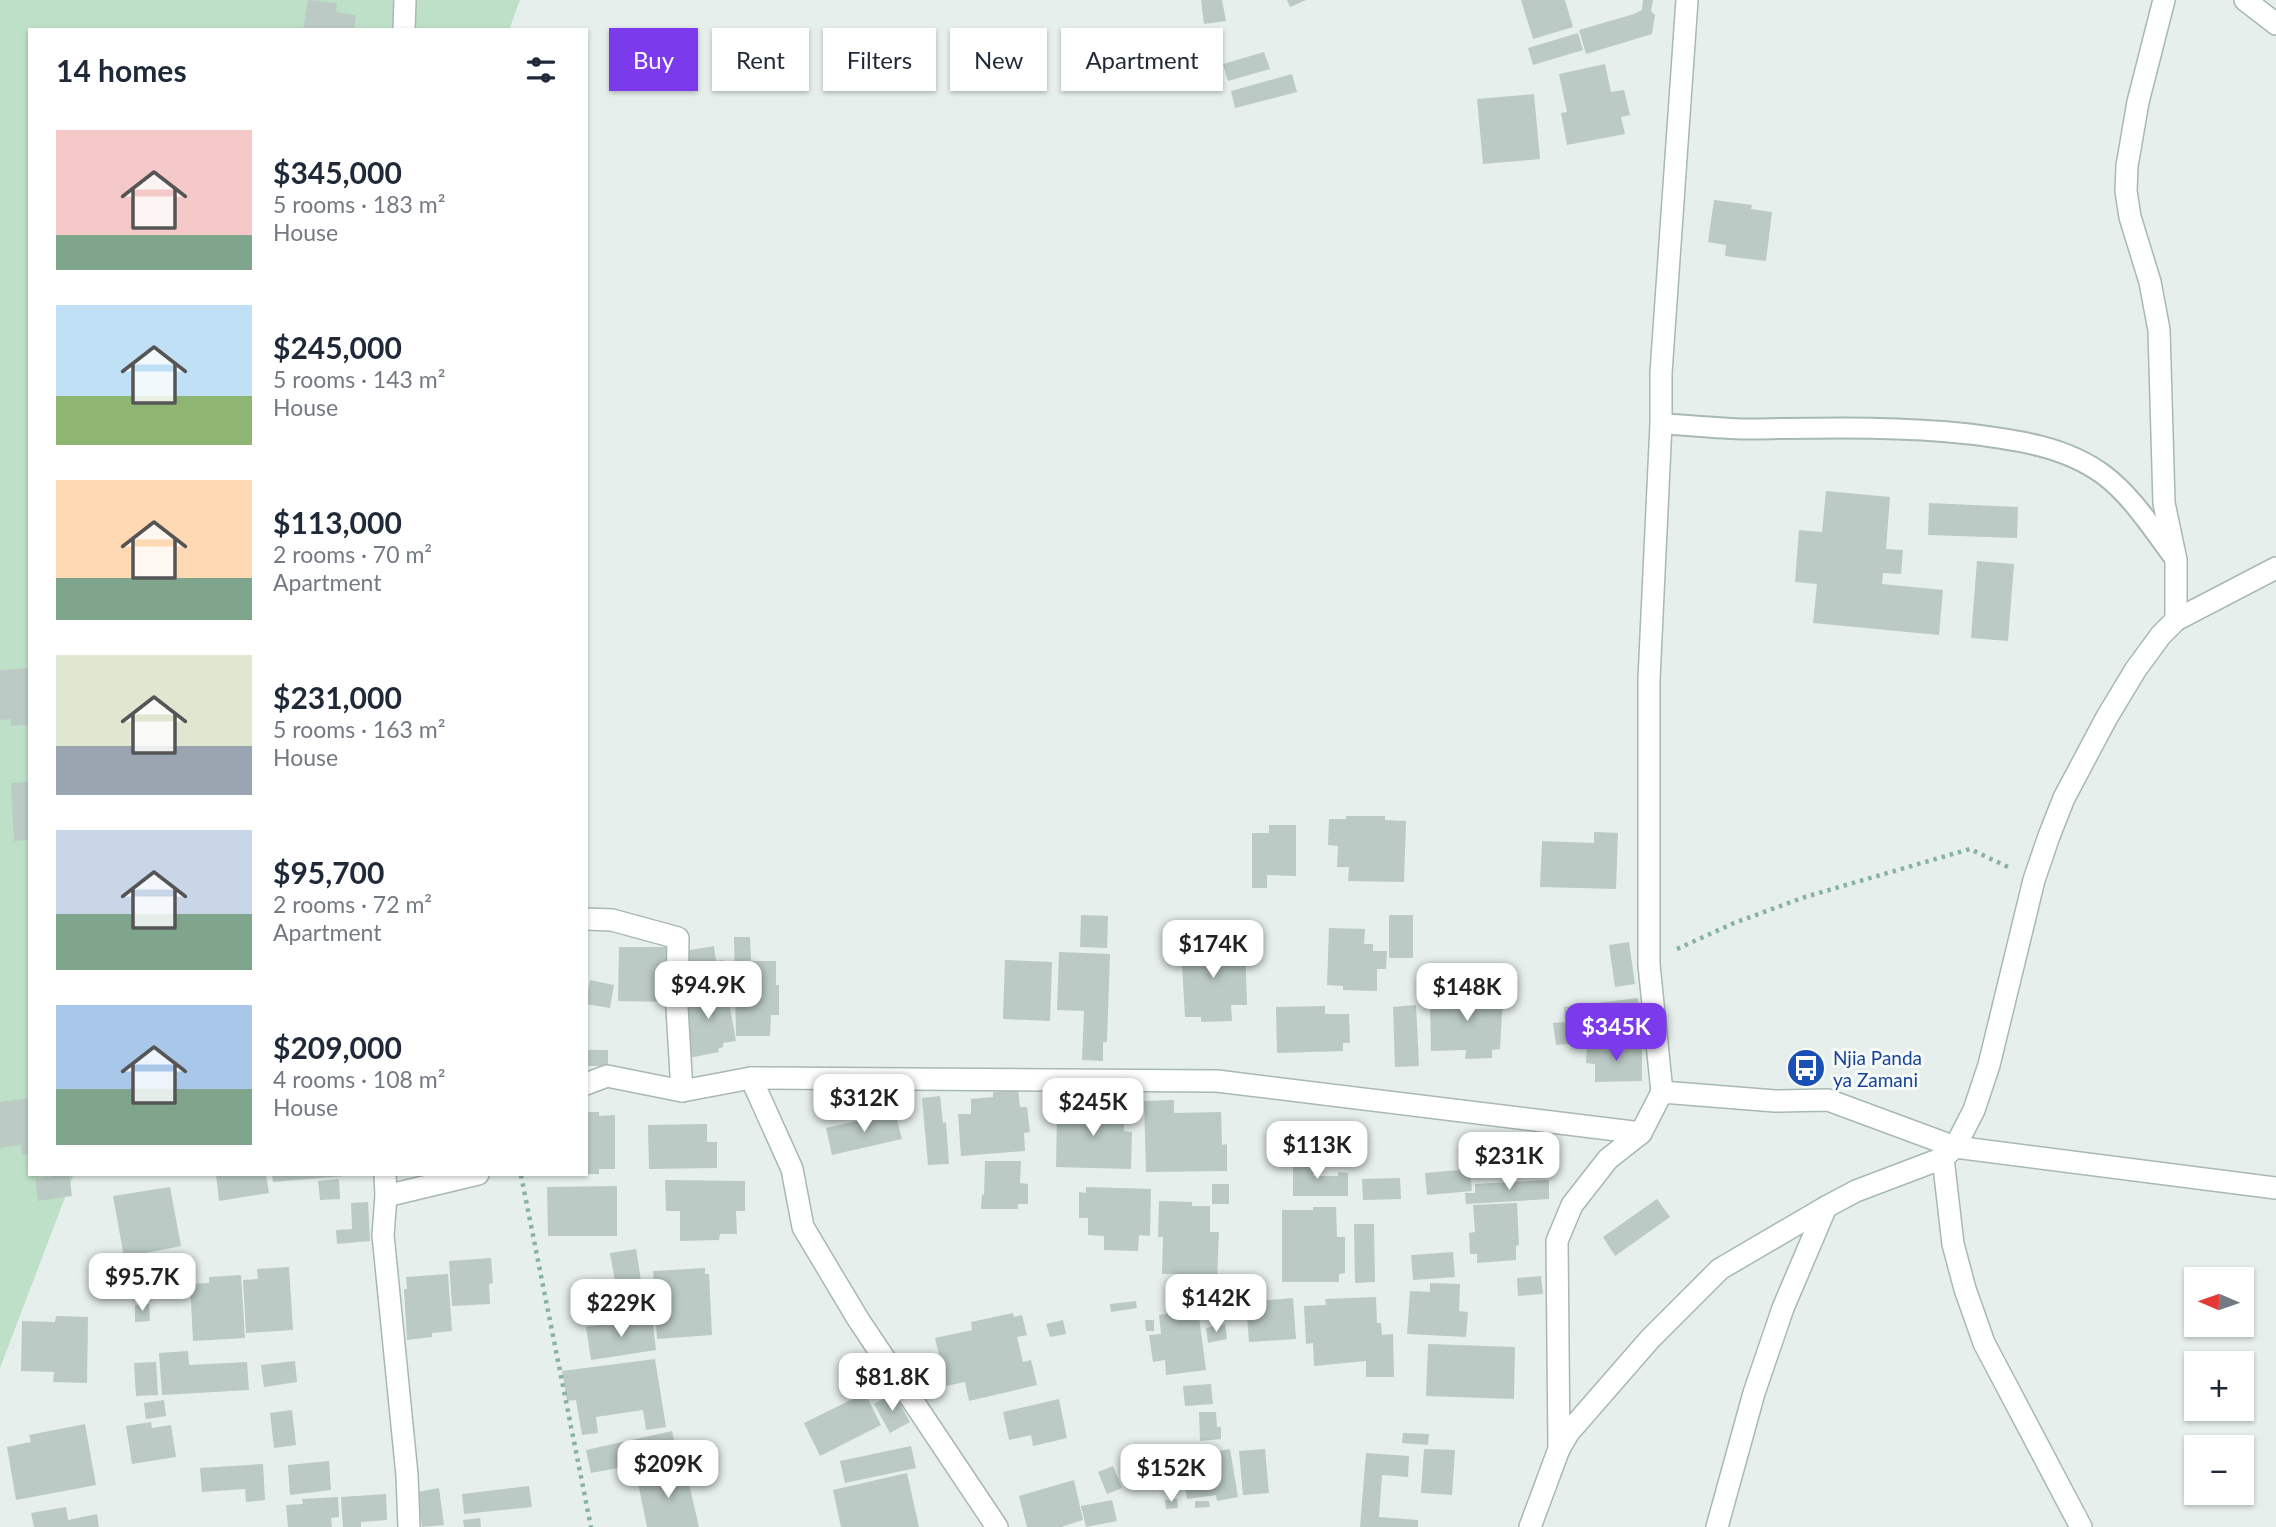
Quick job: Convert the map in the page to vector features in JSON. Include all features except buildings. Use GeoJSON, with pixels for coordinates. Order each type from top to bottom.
{"type":"FeatureCollection","features":[{"type":"Feature","properties":{"kind":"street"},"geometry":{"type":"LineString","coordinates":[[404,28],[405,0]]}},
{"type":"Feature","properties":{"kind":"street"},"geometry":{"type":"LineString","coordinates":[[1559,1448],[1557,1241],[1572,1205],[1608,1159],[1641,1133],[1662,1092],[1649,965],[1649,680],[1661,373],[1687,0]]}},
{"type":"Feature","properties":{"kind":"street"},"geometry":{"type":"LineString","coordinates":[[2164,0],[2137,102],[2126,191],[2130,217],[2150,282],[2159,330],[2164,503],[2176,560],[2176,620]]}},
{"type":"Feature","properties":{"kind":"street"},"geometry":{"type":"LineString","coordinates":[[2245,0],[2276,24]]}},
{"type":"Feature","properties":{"kind":"street"},"geometry":{"type":"LineString","coordinates":[[2081,1527],[1984,1343],[1953,1244],[1947,1203],[1945,1158],[1974,1110],[1989,1065],[2034,880],[2064,798],[2107,716],[2136,669],[2161,635],[2176,620],[2276,568]]}},
{"type":"Feature","properties":{"kind":"street"},"geometry":{"type":"LineString","coordinates":[[588,919],[612,920],[678,938],[677,1007],[682,1091]]}},
{"type":"Feature","properties":{"kind":"street"},"geometry":{"type":"LineString","coordinates":[[588,1083],[607,1076],[682,1091],[751,1077],[1217,1081],[1641,1133]]}},
{"type":"Feature","properties":{"kind":"street"},"geometry":{"type":"LineString","coordinates":[[751,1077],[792,1169],[803,1227],[858,1320],[997,1527]]}},
{"type":"Feature","properties":{"kind":"street"},"geometry":{"type":"LineString","coordinates":[[1662,1092],[1775,1101],[1828,1100],[1949,1152],[2276,1188]]}},
{"type":"Feature","properties":{"kind":"street"},"geometry":{"type":"LineString","coordinates":[[1530,1527],[1559,1448],[1569,1432],[1650,1339],[1720,1269],[1856,1191],[1949,1152]]}},
{"type":"Feature","properties":{"kind":"street"},"geometry":{"type":"LineString","coordinates":[[385,1176],[383,1236],[407,1475],[409,1527]]}},
{"type":"Feature","properties":{"kind":"street"},"geometry":{"type":"LineString","coordinates":[[386,1196],[470,1176]]}},
{"type":"Feature","properties":{"kind":"street"},"geometry":{"type":"LineString","coordinates":[[1717,1527],[1754,1393],[1783,1308],[1826,1207]]}},
{"type":"Feature","properties":{"kind":"lane"},"geometry":{"type":"LineString","coordinates":[[1661,424],[1749,429],[1864,426],[1921,429],[2002,438],[2040,446],[2071,457],[2104,475],[2129,498],[2176,560]]}},
{"type":"Feature","properties":{"kind":"path"},"geometry":{"type":"LineString","coordinates":[[1649,965],[1721,928],[1805,897],[1970,849],[2034,880]]}},
{"type":"Feature","properties":{"kind":"path"},"geometry":{"type":"LineString","coordinates":[[521,1176],[591,1527]]}},
{"type":"Feature","properties":{"kind":"green space"},"geometry":{"type":"Polygon","coordinates":[[[0,0],[520,0],[510,28],[28,28],[28,1176],[73,1176],[0,1368],[0,0]]]}},
{"type":"Feature","properties":{"kind":"place","name":"Njia Panda ya Zamani"},"geometry":{"type":"Point","coordinates":[1806,1068]}}]}
